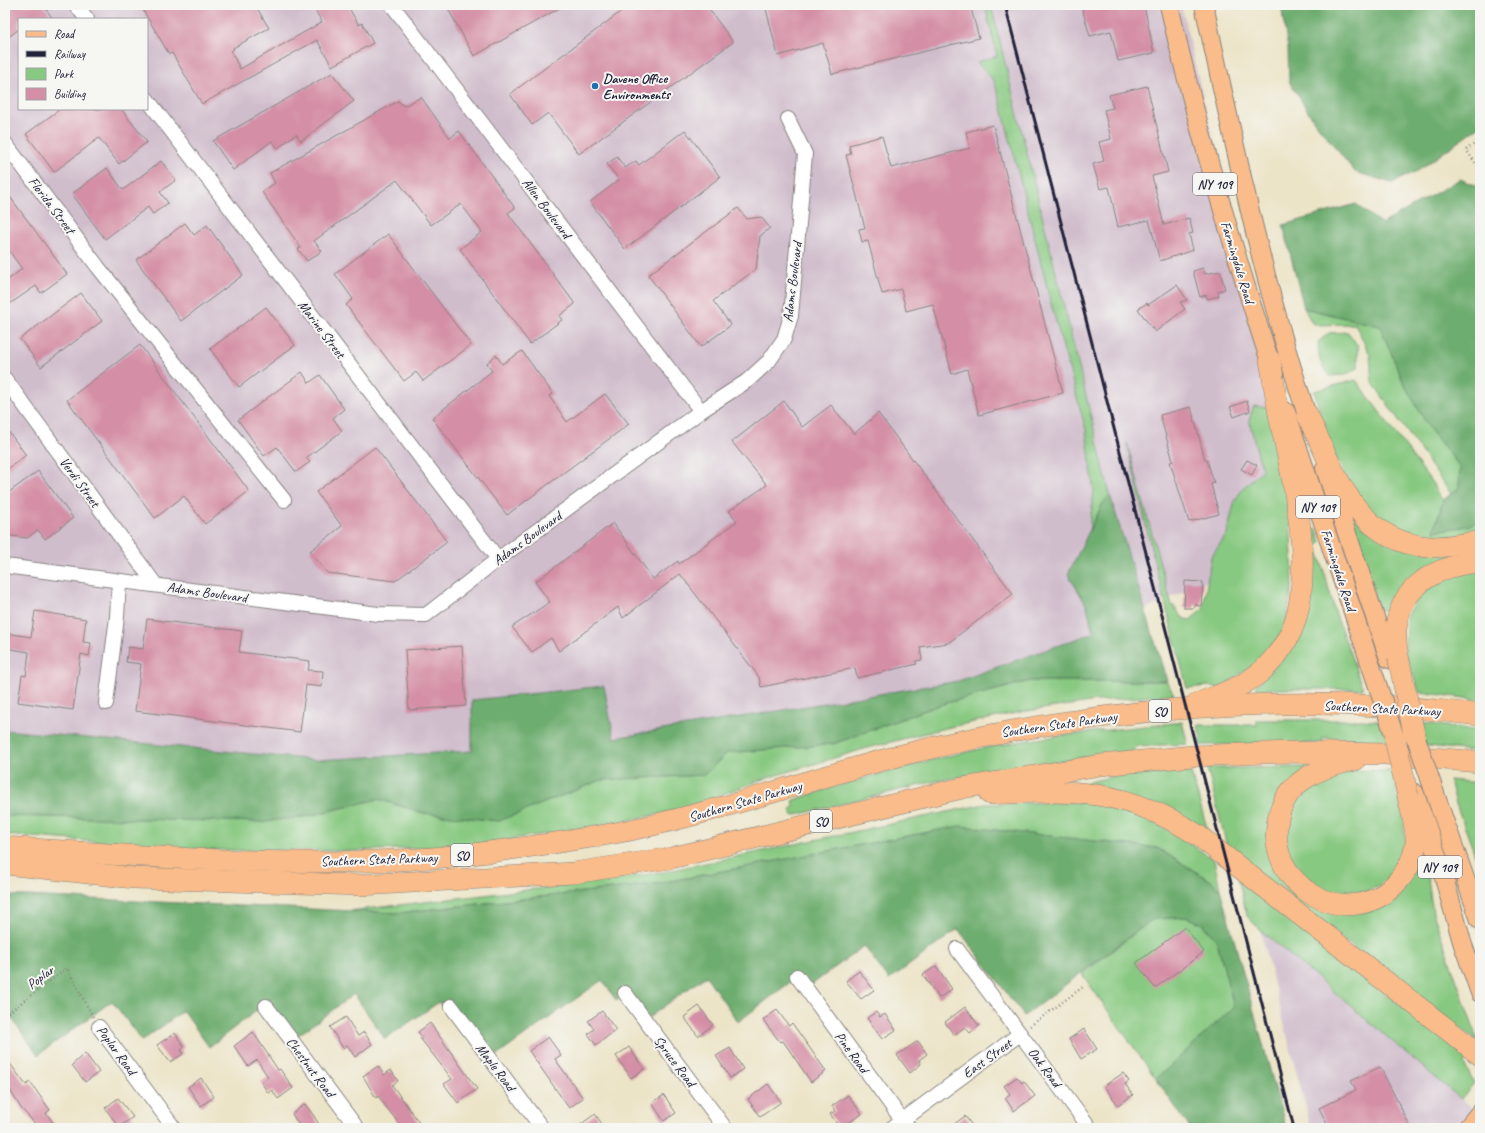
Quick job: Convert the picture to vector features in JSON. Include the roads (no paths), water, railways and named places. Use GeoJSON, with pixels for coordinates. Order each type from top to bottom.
{"type":"FeatureCollection","features":[{"type":"Feature","properties":{"kind":"highway"},"geometry":{"type":"LineString","coordinates":[[1188,709],[1259,673],[1278,652],[1292,629],[1296,617],[1301,573],[1298,514],[1292,470],[1282,428],[1270,360]]}},
{"type":"Feature","properties":{"kind":"highway"},"geometry":{"type":"LineString","coordinates":[[1306,414],[1347,497],[1360,515],[1376,527],[1395,539],[1427,547],[1480,542]]}},
{"type":"Feature","properties":{"kind":"highway"},"geometry":{"type":"LineString","coordinates":[[1414,734],[1394,657],[1396,623],[1400,609],[1410,592],[1423,580],[1440,571],[1460,564],[1480,562]]}},
{"type":"Feature","properties":{"kind":"highway"},"geometry":{"type":"LineString","coordinates":[[1416,708],[1480,703]]}},
{"type":"Feature","properties":{"kind":"highway","name":"Southern State Parkway"},"geometry":{"type":"LineString","coordinates":[[5,847],[148,857],[241,860],[381,860],[481,853],[568,841],[661,824],[908,754],[999,733],[1094,718],[1188,709],[1280,705],[1416,708],[1480,715]]}},
{"type":"Feature","properties":{"kind":"highway"},"geometry":{"type":"LineString","coordinates":[[1390,746],[1412,794],[1415,827],[1414,854],[1411,863],[1402,877],[1382,895],[1357,903],[1339,904],[1330,902],[1304,890],[1286,871],[1278,851],[1276,831],[1280,810],[1289,793],[1302,780],[1319,770],[1390,746]]}},
{"type":"Feature","properties":{"kind":"highway","name":"Southern State Parkway"},"geometry":{"type":"LineString","coordinates":[[5,864],[134,878],[360,885],[573,873],[671,858],[918,797],[1047,773],[1148,760],[1390,746],[1480,762]]}},
{"type":"Feature","properties":{"kind":"highway"},"geometry":{"type":"LineString","coordinates":[[918,797],[1047,790],[1079,792],[1109,795],[1156,812],[1199,836],[1480,1055]]}},
{"type":"Feature","properties":{"kind":"main road","name":"Farmingdale Road"},"geometry":{"type":"LineString","coordinates":[[1169,5],[1210,168],[1270,360],[1367,654],[1390,746]]}},
{"type":"Feature","properties":{"kind":"main road","name":"Farmingdale Road"},"geometry":{"type":"LineString","coordinates":[[1204,5],[1250,215],[1269,288],[1306,414],[1394,657]]}},
{"type":"Feature","properties":{"kind":"main road","name":"NY 109"},"geometry":{"type":"LineString","coordinates":[[1414,734],[1480,920]]}},
{"type":"Feature","properties":{"kind":"main road","name":"NY 109"},"geometry":{"type":"LineString","coordinates":[[1412,794],[1441,867],[1462,942],[1480,993]]}},
{"type":"Feature","properties":{"kind":"main road"},"geometry":{"type":"LineString","coordinates":[[1467,1128],[1480,1112]]}},
{"type":"Feature","properties":{"kind":"street"},"geometry":{"type":"LineString","coordinates":[[76,5],[86,18]]}},
{"type":"Feature","properties":{"kind":"street","name":"Allen Boulevard"},"geometry":{"type":"LineString","coordinates":[[392,5],[701,411]]}},
{"type":"Feature","properties":{"kind":"street","name":"Marine Street"},"geometry":{"type":"LineString","coordinates":[[148,100],[498,559]]}},
{"type":"Feature","properties":{"kind":"street","name":"Adams Boulevard"},"geometry":{"type":"LineString","coordinates":[[5,566],[119,581],[155,584],[283,603],[378,614],[426,615],[498,559],[701,411],[747,380],[769,361],[784,339],[791,316],[805,154],[788,119]]}},
{"type":"Feature","properties":{"kind":"street","name":"Florida Street"},"geometry":{"type":"LineString","coordinates":[[5,143],[98,266],[284,500]]}},
{"type":"Feature","properties":{"kind":"street","name":"Verdi Street"},"geometry":{"type":"LineString","coordinates":[[5,379],[155,584]]}},
{"type":"Feature","properties":{"kind":"street"},"geometry":{"type":"LineString","coordinates":[[106,703],[117,617],[119,581]]}},
{"type":"Feature","properties":{"kind":"street","name":"Oak Road"},"geometry":{"type":"LineString","coordinates":[[957,949],[1090,1128]]}},
{"type":"Feature","properties":{"kind":"street","name":"Pine Road"},"geometry":{"type":"LineString","coordinates":[[797,976],[901,1125]]}},
{"type":"Feature","properties":{"kind":"street","name":"Spruce Road"},"geometry":{"type":"LineString","coordinates":[[625,993],[725,1128]]}},
{"type":"Feature","properties":{"kind":"street","name":"Chestnut Road"},"geometry":{"type":"LineString","coordinates":[[266,1006],[357,1128]]}},
{"type":"Feature","properties":{"kind":"street","name":"Maple Road"},"geometry":{"type":"LineString","coordinates":[[451,1006],[542,1128]]}},
{"type":"Feature","properties":{"kind":"street","name":"Poplar Road"},"geometry":{"type":"LineString","coordinates":[[99,1027],[174,1128]]}},
{"type":"Feature","properties":{"kind":"street","name":"East Street"},"geometry":{"type":"LineString","coordinates":[[901,1125],[1020,1034]]}},
{"type":"Feature","properties":{"kind":"railway"},"geometry":{"type":"LineString","coordinates":[[1005,5],[1294,1128]]}},
{"type":"Feature","properties":{"kind":"place","name":"Davene Office Environments"},"geometry":{"type":"Point","coordinates":[595,86]}}]}
